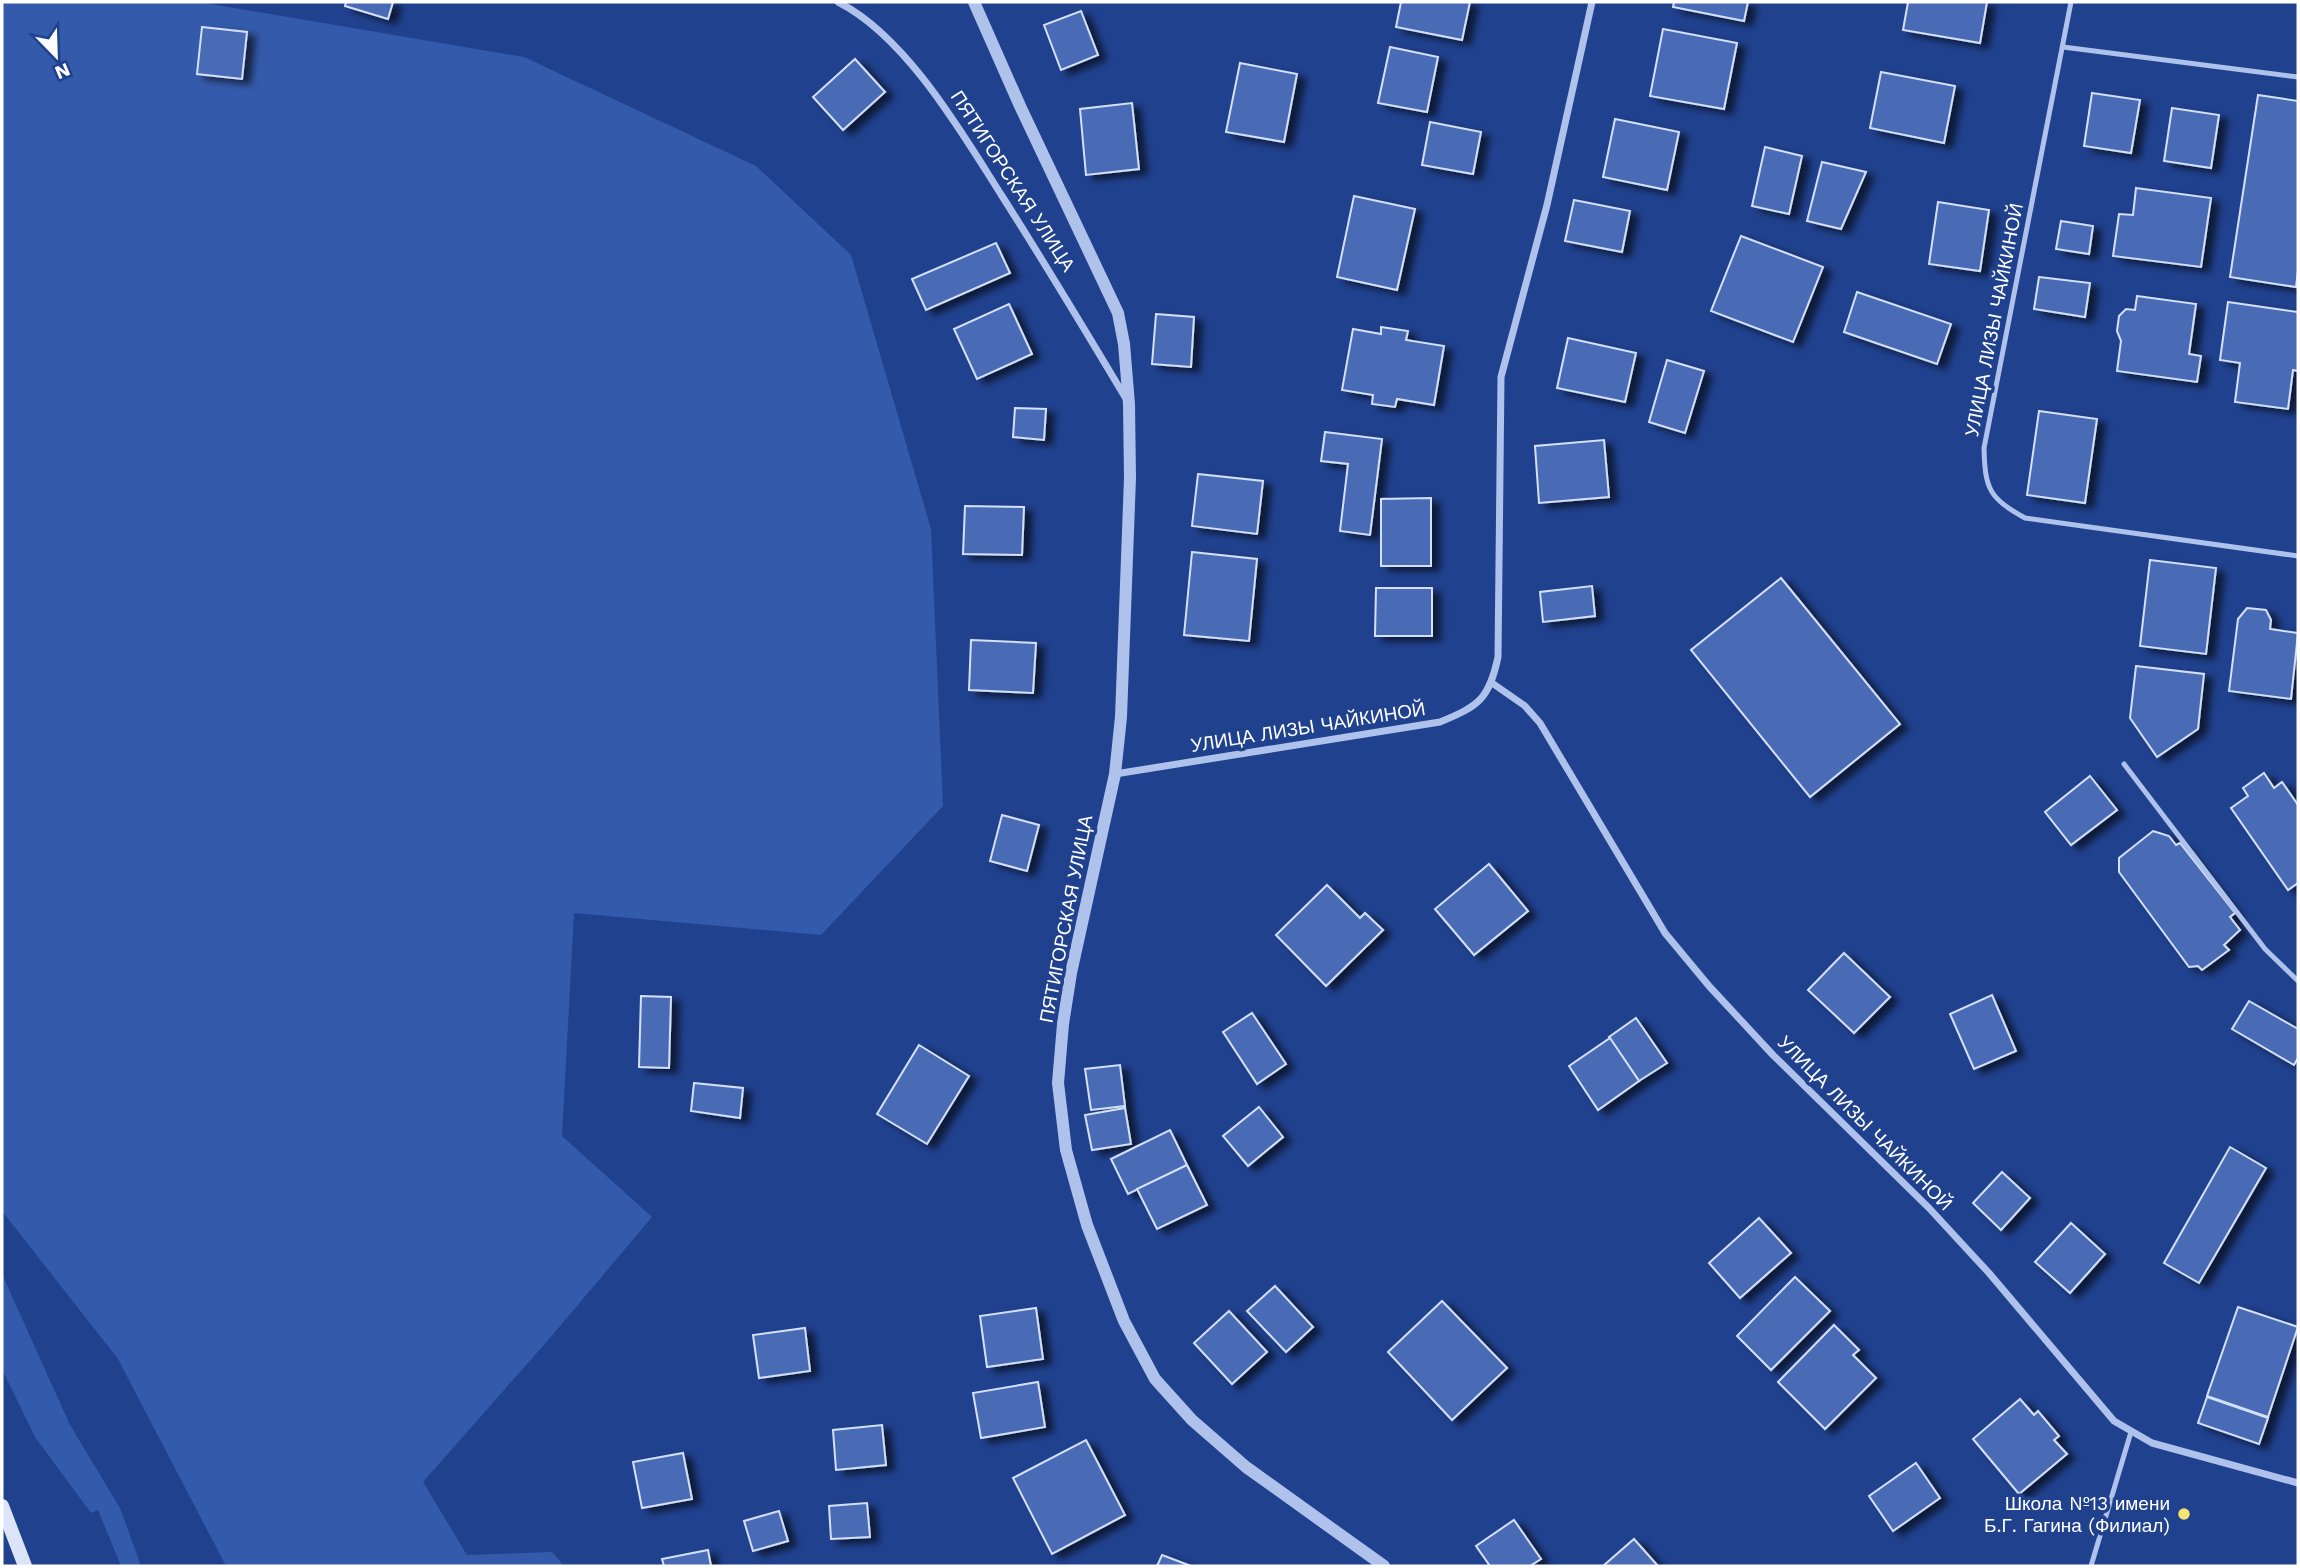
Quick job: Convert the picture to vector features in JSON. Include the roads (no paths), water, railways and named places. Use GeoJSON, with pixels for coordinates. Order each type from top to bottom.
{"type":"FeatureCollection","features":[{"type":"Feature","properties":{"kind":"main road"},"geometry":{"type":"LineString","coordinates":[[2,1506],[25,1566]]}},
{"type":"Feature","properties":{"kind":"street","name":"ПЯТИГОРСКАЯ УЛИЦА"},"geometry":{"type":"LineString","coordinates":[[838,2],[850,8],[909,61],[954,121],[1129,404]]}},
{"type":"Feature","properties":{"kind":"street","name":"ПЯТИГОРСКАЯ УЛИЦА"},"geometry":{"type":"LineString","coordinates":[[974,2],[1118,313],[1124,344],[1129,404],[1130,478],[1122,690],[1115,774],[1071,973],[1058,1083],[1066,1150],[1087,1224],[1124,1321],[1155,1379],[1192,1420],[1246,1467],[1384,1566]]}},
{"type":"Feature","properties":{"kind":"street","name":"УЛИЦА ЛИЗЫ ЧАЙКИНОЙ"},"geometry":{"type":"LineString","coordinates":[[1115,774],[1440,722],[1471,709],[1492,683],[1499,645],[1501,377],[1547,205],[1592,2]]}},
{"type":"Feature","properties":{"kind":"street","name":"УЛИЦА ЛИЗЫ ЧАЙКИНОЙ"},"geometry":{"type":"LineString","coordinates":[[1492,683],[1525,706],[1540,723],[1665,933],[1709,986],[1773,1055],[1929,1208],[1989,1273],[2114,1421],[2152,1443],[2298,1483]]}},
{"type":"Feature","properties":{"kind":"lane","name":"УЛИЦА ЛИЗЫ ЧАЙКИНОЙ"},"geometry":{"type":"LineString","coordinates":[[2071,2],[1984,448],[1984,468],[1989,488],[2001,504],[2025,517],[2298,556]]}},
{"type":"Feature","properties":{"kind":"lane"},"geometry":{"type":"LineString","coordinates":[[2063,47],[2298,77]]}},
{"type":"Feature","properties":{"kind":"lane"},"geometry":{"type":"LineString","coordinates":[[2124,764],[2265,950],[2298,981]]}},
{"type":"Feature","properties":{"kind":"lane"},"geometry":{"type":"LineString","coordinates":[[2091,1566],[2131,1432]]}},
{"type":"Feature","properties":{"kind":"place","name":"Школа №13 имени Б.Г. Гагина (Филиал)"},"geometry":{"type":"Point","coordinates":[2184,1514]}}]}
